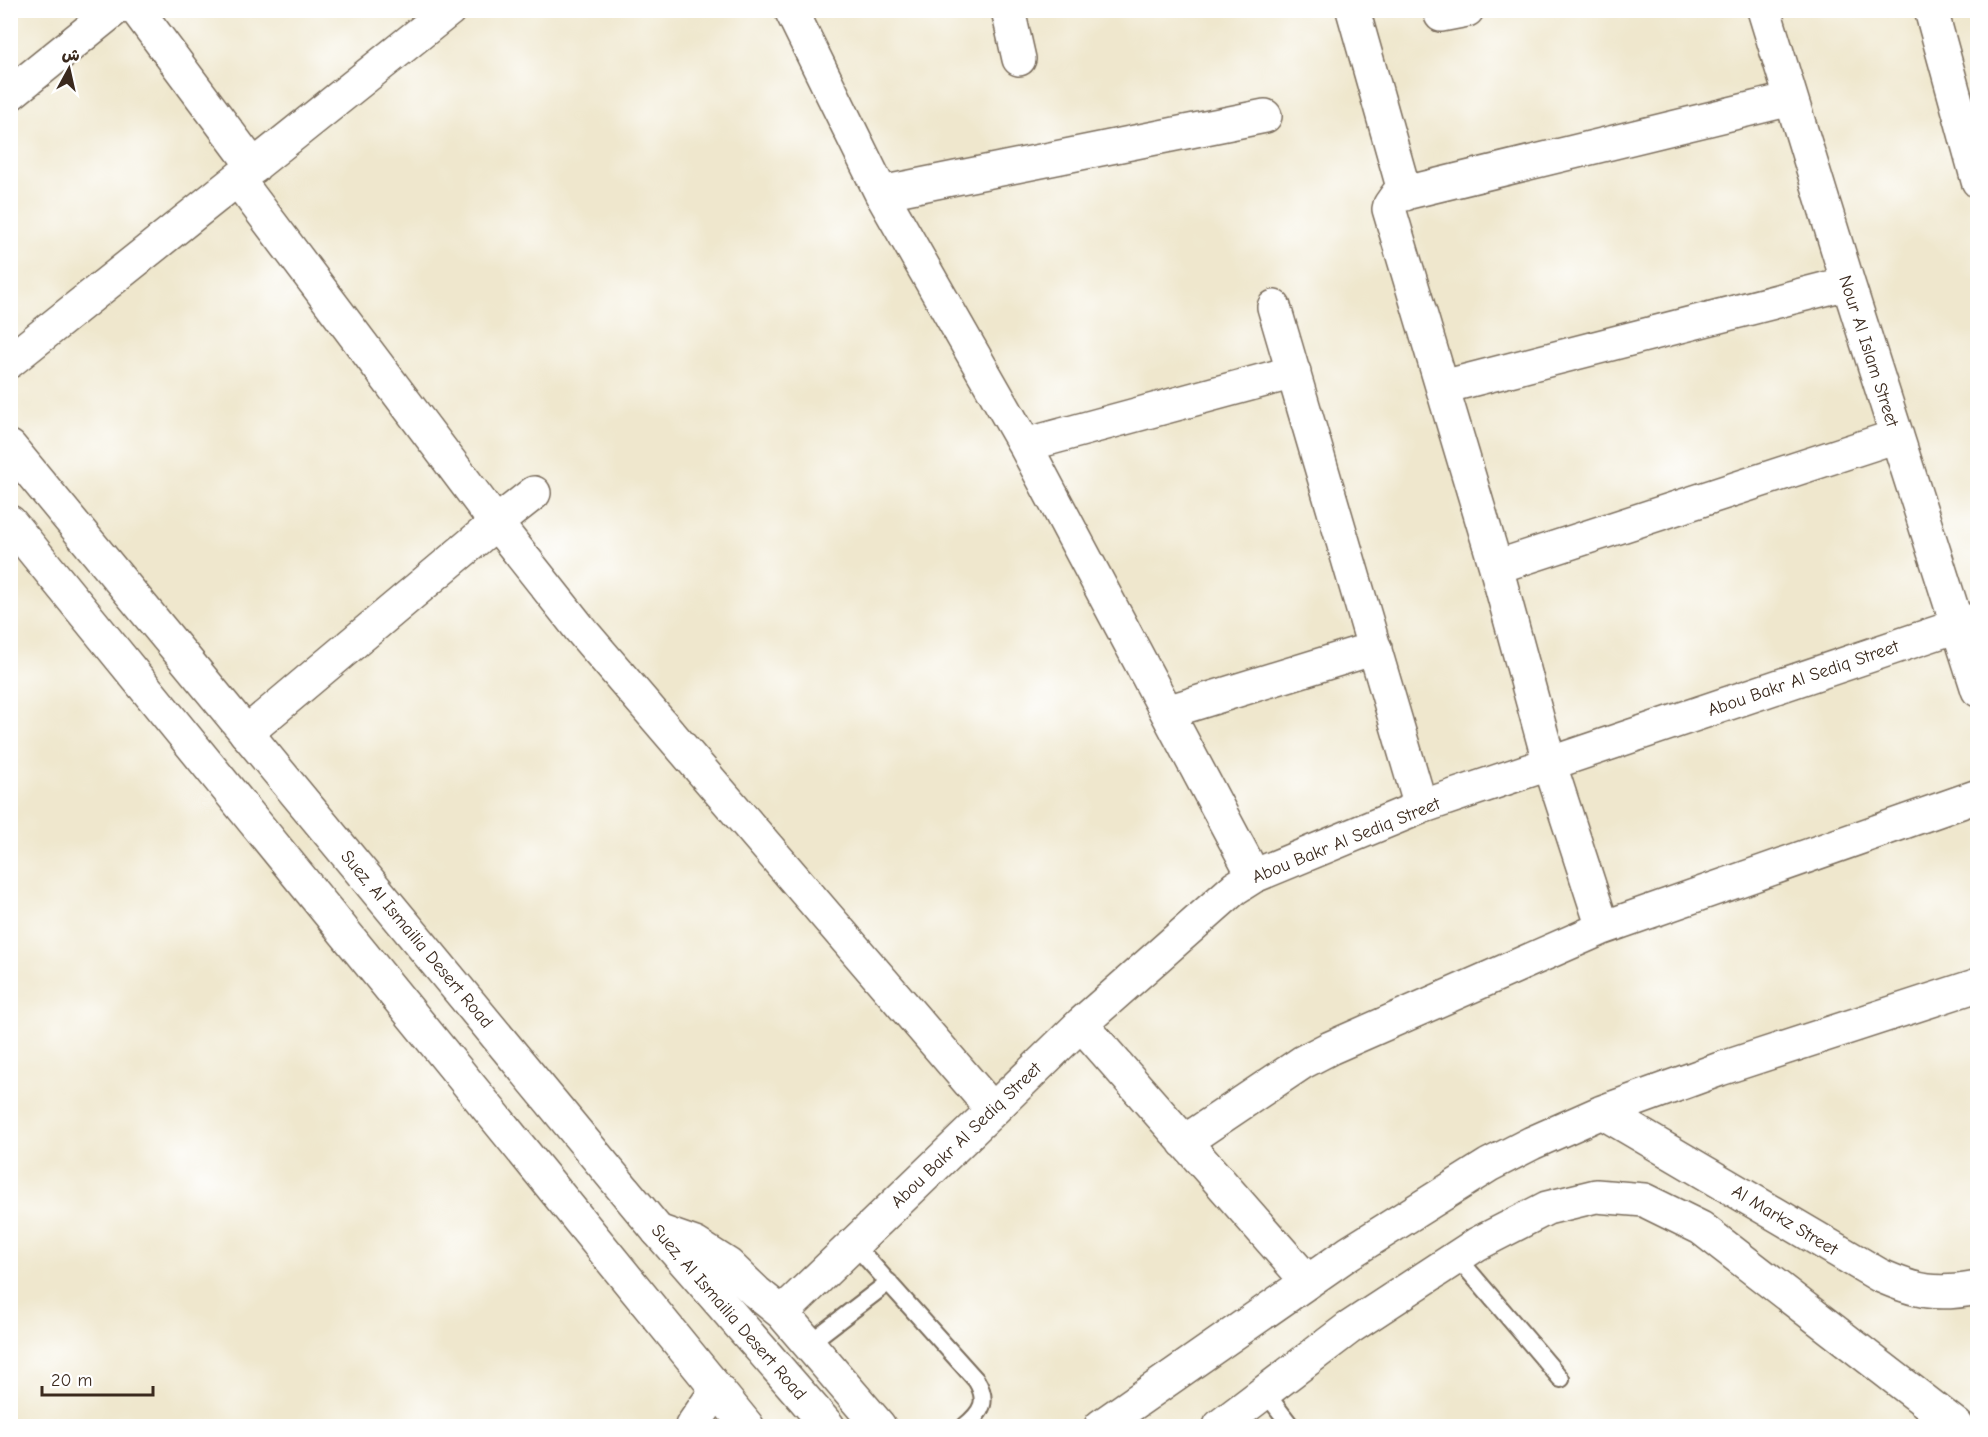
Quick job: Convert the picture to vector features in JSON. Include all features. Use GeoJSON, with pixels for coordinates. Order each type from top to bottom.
{"type":"FeatureCollection","features":[{"type":"Feature","properties":{"kind":"main road"},"geometry":{"type":"LineString","coordinates":[[10,94],[114,10]]}},
{"type":"Feature","properties":{"kind":"main road"},"geometry":{"type":"LineString","coordinates":[[136,10],[246,173],[496,523],[580,629],[993,1110]]}},
{"type":"Feature","properties":{"kind":"main road"},"geometry":{"type":"LineString","coordinates":[[10,361],[449,10]]}},
{"type":"Feature","properties":{"kind":"main road"},"geometry":{"type":"LineString","coordinates":[[791,10],[881,193],[1025,445],[1254,876]]}},
{"type":"Feature","properties":{"kind":"main road"},"geometry":{"type":"LineString","coordinates":[[1008,10],[1019,60]]}},
{"type":"Feature","properties":{"kind":"main road"},"geometry":{"type":"LineString","coordinates":[[1353,10],[1405,194]]}},
{"type":"Feature","properties":{"kind":"main road","name":"Nour Al Islam Street"},"geometry":{"type":"LineString","coordinates":[[1764,10],[1897,436],[1967,622],[1977,690]]}},
{"type":"Feature","properties":{"kind":"main road"},"geometry":{"type":"LineString","coordinates":[[1931,10],[1977,181]]}},
{"type":"Feature","properties":{"kind":"main road"},"geometry":{"type":"LineString","coordinates":[[1603,928],[1550,765],[1496,567],[1389,209],[1397,195],[1791,99]]}},
{"type":"Feature","properties":{"kind":"main road"},"geometry":{"type":"LineString","coordinates":[[881,193],[1265,116]]}},
{"type":"Feature","properties":{"kind":"main road"},"geometry":{"type":"LineString","coordinates":[[1443,387],[1848,282]]}},
{"type":"Feature","properties":{"kind":"main road"},"geometry":{"type":"LineString","coordinates":[[1274,307],[1421,807]]}},
{"type":"Feature","properties":{"kind":"main road"},"geometry":{"type":"LineString","coordinates":[[1025,445],[1294,372]]}},
{"type":"Feature","properties":{"kind":"main road"},"geometry":{"type":"LineString","coordinates":[[1496,567],[1897,436]]}},
{"type":"Feature","properties":{"kind":"main road","name":"Suez, Al Ismailia Desert Road"},"geometry":{"type":"LineString","coordinates":[[10,447],[658,1231],[828,1426]]}},
{"type":"Feature","properties":{"kind":"main road"},"geometry":{"type":"LineString","coordinates":[[246,733],[496,523],[534,494]]}},
{"type":"Feature","properties":{"kind":"main road"},"geometry":{"type":"LineString","coordinates":[[10,522],[716,1391],[747,1426]]}},
{"type":"Feature","properties":{"kind":"main road","name":"Abou Bakr Al Sediq Street"},"geometry":{"type":"LineString","coordinates":[[782,1313],[1081,1024],[1235,888],[1254,876],[1421,807],[1967,622]]}},
{"type":"Feature","properties":{"kind":"main road"},"geometry":{"type":"LineString","coordinates":[[1167,712],[1375,648]]}},
{"type":"Feature","properties":{"kind":"main road"},"geometry":{"type":"LineString","coordinates":[[1184,1142],[1295,1068],[1330,1048],[1603,928],[1977,796]]}},
{"type":"Feature","properties":{"kind":"main road"},"geometry":{"type":"LineString","coordinates":[[1101,1426],[1349,1253],[1489,1165],[1602,1112],[1720,1069],[1977,985]]}},
{"type":"Feature","properties":{"kind":"main road"},"geometry":{"type":"LineString","coordinates":[[1081,1024],[1308,1282]]}},
{"type":"Feature","properties":{"kind":"main road","name":"Al Markz Street"},"geometry":{"type":"LineString","coordinates":[[1602,1112],[1879,1275],[1906,1288],[1932,1293],[1960,1292],[1977,1288]]}},
{"type":"Feature","properties":{"kind":"main road"},"geometry":{"type":"LineString","coordinates":[[1220,1426],[1349,1328],[1477,1244],[1547,1208],[1596,1196],[1644,1200],[1701,1228],[1957,1426]]}},
{"type":"Feature","properties":{"kind":"main road"},"geometry":{"type":"LineString","coordinates":[[658,1231],[695,1244],[728,1265],[782,1313],[879,1426]]}},
{"type":"Feature","properties":{"kind":"main road"},"geometry":{"type":"LineString","coordinates":[[692,1426],[716,1391]]}},
{"type":"Feature","properties":{"kind":"lane"},"geometry":{"type":"LineString","coordinates":[[853,1243],[982,1389],[984,1399],[981,1409],[976,1417],[965,1426]]}},
{"type":"Feature","properties":{"kind":"lane"},"geometry":{"type":"LineString","coordinates":[[1457,1257],[1561,1379]]}},
{"type":"Feature","properties":{"kind":"lane"},"geometry":{"type":"LineString","coordinates":[[808,1344],[889,1282]]}},
{"type":"Feature","properties":{"kind":"lane"},"geometry":{"type":"LineString","coordinates":[[1265,1392],[1291,1426]]}}]}
